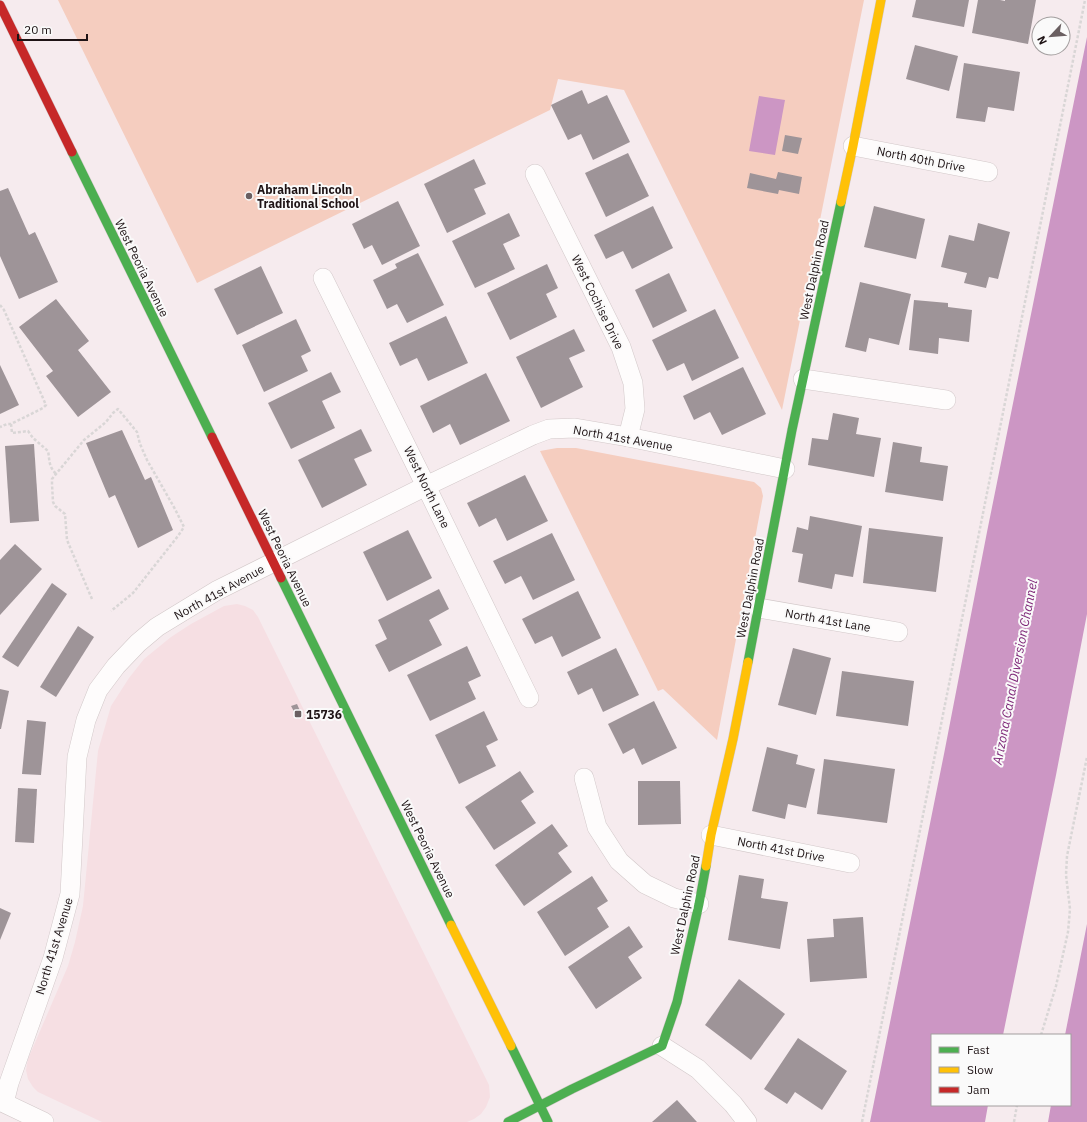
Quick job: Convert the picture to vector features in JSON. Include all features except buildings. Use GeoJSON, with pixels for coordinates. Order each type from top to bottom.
{"type":"FeatureCollection","features":[{"type":"Feature","properties":{"kind":"street","name":"West Dalphin Road"},"geometry":{"type":"LineString","coordinates":[[662,1046],[677,1002],[700,904],[712,835],[733,739],[792,430],[853,146],[881,0]]}},
{"type":"Feature","properties":{"kind":"street","name":"West Peoria Avenue"},"geometry":{"type":"LineString","coordinates":[[0,5],[548,1122]]}},
{"type":"Feature","properties":{"kind":"street","name":"North 40th Drive"},"geometry":{"type":"LineString","coordinates":[[853,146],[988,172]]}},
{"type":"Feature","properties":{"kind":"street","name":"West Cochise Drive"},"geometry":{"type":"LineString","coordinates":[[535,174],[621,348],[633,383],[635,408],[628,437]]}},
{"type":"Feature","properties":{"kind":"street","name":"West North Lane"},"geometry":{"type":"LineString","coordinates":[[323,278],[529,698]]}},
{"type":"Feature","properties":{"kind":"street"},"geometry":{"type":"LineString","coordinates":[[803,379],[946,400]]}},
{"type":"Feature","properties":{"kind":"street","name":"North 41st Avenue"},"geometry":{"type":"LineString","coordinates":[[44,1122],[4,1103],[9,1083],[53,958],[70,894],[77,757],[86,720],[98,690],[116,666],[138,643],[157,627],[216,591],[426,486],[533,435],[549,429],[575,428],[628,437],[785,469]]}},
{"type":"Feature","properties":{"kind":"street","name":"North 41st Lane"},"geometry":{"type":"LineString","coordinates":[[758,608],[898,632]]}},
{"type":"Feature","properties":{"kind":"street"},"geometry":{"type":"LineString","coordinates":[[584,778],[596,827],[619,860],[645,884],[674,898],[700,904]]}},
{"type":"Feature","properties":{"kind":"street","name":"North 41st Drive"},"geometry":{"type":"LineString","coordinates":[[712,835],[850,863]]}},
{"type":"Feature","properties":{"kind":"street"},"geometry":{"type":"LineString","coordinates":[[508,1122],[572,1089],[662,1046],[698,1069],[733,1104],[747,1122]]}},
{"type":"Feature","properties":{"kind":"path"},"geometry":{"type":"LineString","coordinates":[[862,1122],[1085,0]]}},
{"type":"Feature","properties":{"kind":"path"},"geometry":{"type":"LineString","coordinates":[[0,305],[4,310],[16,336],[46,405],[43,408],[0,428]]}},
{"type":"Feature","properties":{"kind":"path"},"geometry":{"type":"LineString","coordinates":[[92,599],[67,540],[65,514],[55,506],[53,502],[52,479],[84,440],[106,422],[118,409],[137,432],[140,444],[147,460],[176,509],[184,527],[133,593],[111,611]]}},
{"type":"Feature","properties":{"kind":"path"},"geometry":{"type":"LineString","coordinates":[[11,424],[12,433],[28,431],[33,438],[48,451],[49,461],[56,474]]}},
{"type":"Feature","properties":{"kind":"path"},"geometry":{"type":"LineString","coordinates":[[1041,1034],[1056,986],[1068,932],[1070,909],[1066,875],[1067,856],[1087,757]]}},
{"type":"Feature","properties":{"kind":"path"},"geometry":{"type":"LineString","coordinates":[[1014,1122],[1017,1106]]}},
{"type":"Feature","properties":{"kind":"shaded area"},"geometry":{"type":"Polygon","coordinates":[[[58,0],[864,0],[782,410],[624,90],[558,79],[550,110],[197,283],[58,0]]]}},
{"type":"Feature","properties":{"kind":"shaded area"},"geometry":{"type":"Polygon","coordinates":[[[557,448],[576,448],[754,482],[761,488],[763,496],[717,740],[663,689],[658,691],[540,451],[557,448]]]}},
{"type":"Feature","properties":{"kind":"shaded area"},"geometry":{"type":"Polygon","coordinates":[[[237,604],[253,610],[258,617],[489,1085],[490,1097],[486,1107],[481,1114],[474,1119],[467,1122],[102,1122],[38,1092],[28,1079],[26,1070],[28,1059],[68,966],[75,942],[83,906],[98,751],[111,706],[129,678],[144,659],[171,637],[224,606],[237,604]]]}},
{"type":"Feature","properties":{"kind":"water","name":"Arizona Canal Diversion Channel"},"geometry":{"type":"Polygon","coordinates":[[[1087,37],[1087,614],[1056,775],[1003,1034],[931,1034],[931,1106],[988,1106],[985,1122],[870,1122],[944,754],[987,532],[1087,37]]]}},
{"type":"Feature","properties":{"kind":"water"},"geometry":{"type":"Polygon","coordinates":[[[759,96],[785,100],[775,155],[749,151],[759,96]]]}},
{"type":"Feature","properties":{"kind":"water"},"geometry":{"type":"Polygon","coordinates":[[[1087,924],[1087,1122],[1048,1122],[1051,1106],[1071,1106],[1071,1034],[1065,1034],[1087,924]]]}},
{"type":"Feature","properties":{"kind":"traffic: fast"},"geometry":{"type":"LineString","coordinates":[[72,152],[212,437]]}},
{"type":"Feature","properties":{"kind":"traffic: fast"},"geometry":{"type":"LineString","coordinates":[[748,662],[792,430],[841,202]]}},
{"type":"Feature","properties":{"kind":"traffic: fast"},"geometry":{"type":"LineString","coordinates":[[281,578],[451,925]]}},
{"type":"Feature","properties":{"kind":"traffic: fast"},"geometry":{"type":"LineString","coordinates":[[508,1122],[572,1089],[662,1046],[677,1002],[706,866]]}},
{"type":"Feature","properties":{"kind":"traffic: fast"},"geometry":{"type":"LineString","coordinates":[[511,1046],[548,1122]]}},
{"type":"Feature","properties":{"kind":"traffic: slow"},"geometry":{"type":"LineString","coordinates":[[841,202],[881,0]]}},
{"type":"Feature","properties":{"kind":"traffic: slow"},"geometry":{"type":"LineString","coordinates":[[706,866],[711,835],[733,739],[748,662]]}},
{"type":"Feature","properties":{"kind":"traffic: slow"},"geometry":{"type":"LineString","coordinates":[[451,925],[511,1046]]}},
{"type":"Feature","properties":{"kind":"traffic: jam"},"geometry":{"type":"LineString","coordinates":[[0,5],[72,152]]}},
{"type":"Feature","properties":{"kind":"traffic: jam"},"geometry":{"type":"LineString","coordinates":[[212,437],[281,578]]}},
{"type":"Feature","properties":{"kind":"place","name":"Abraham Lincoln Traditional School"},"geometry":{"type":"Point","coordinates":[249,196]}},
{"type":"Feature","properties":{"kind":"place","name":"15736"},"geometry":{"type":"Point","coordinates":[298,714]}}]}
